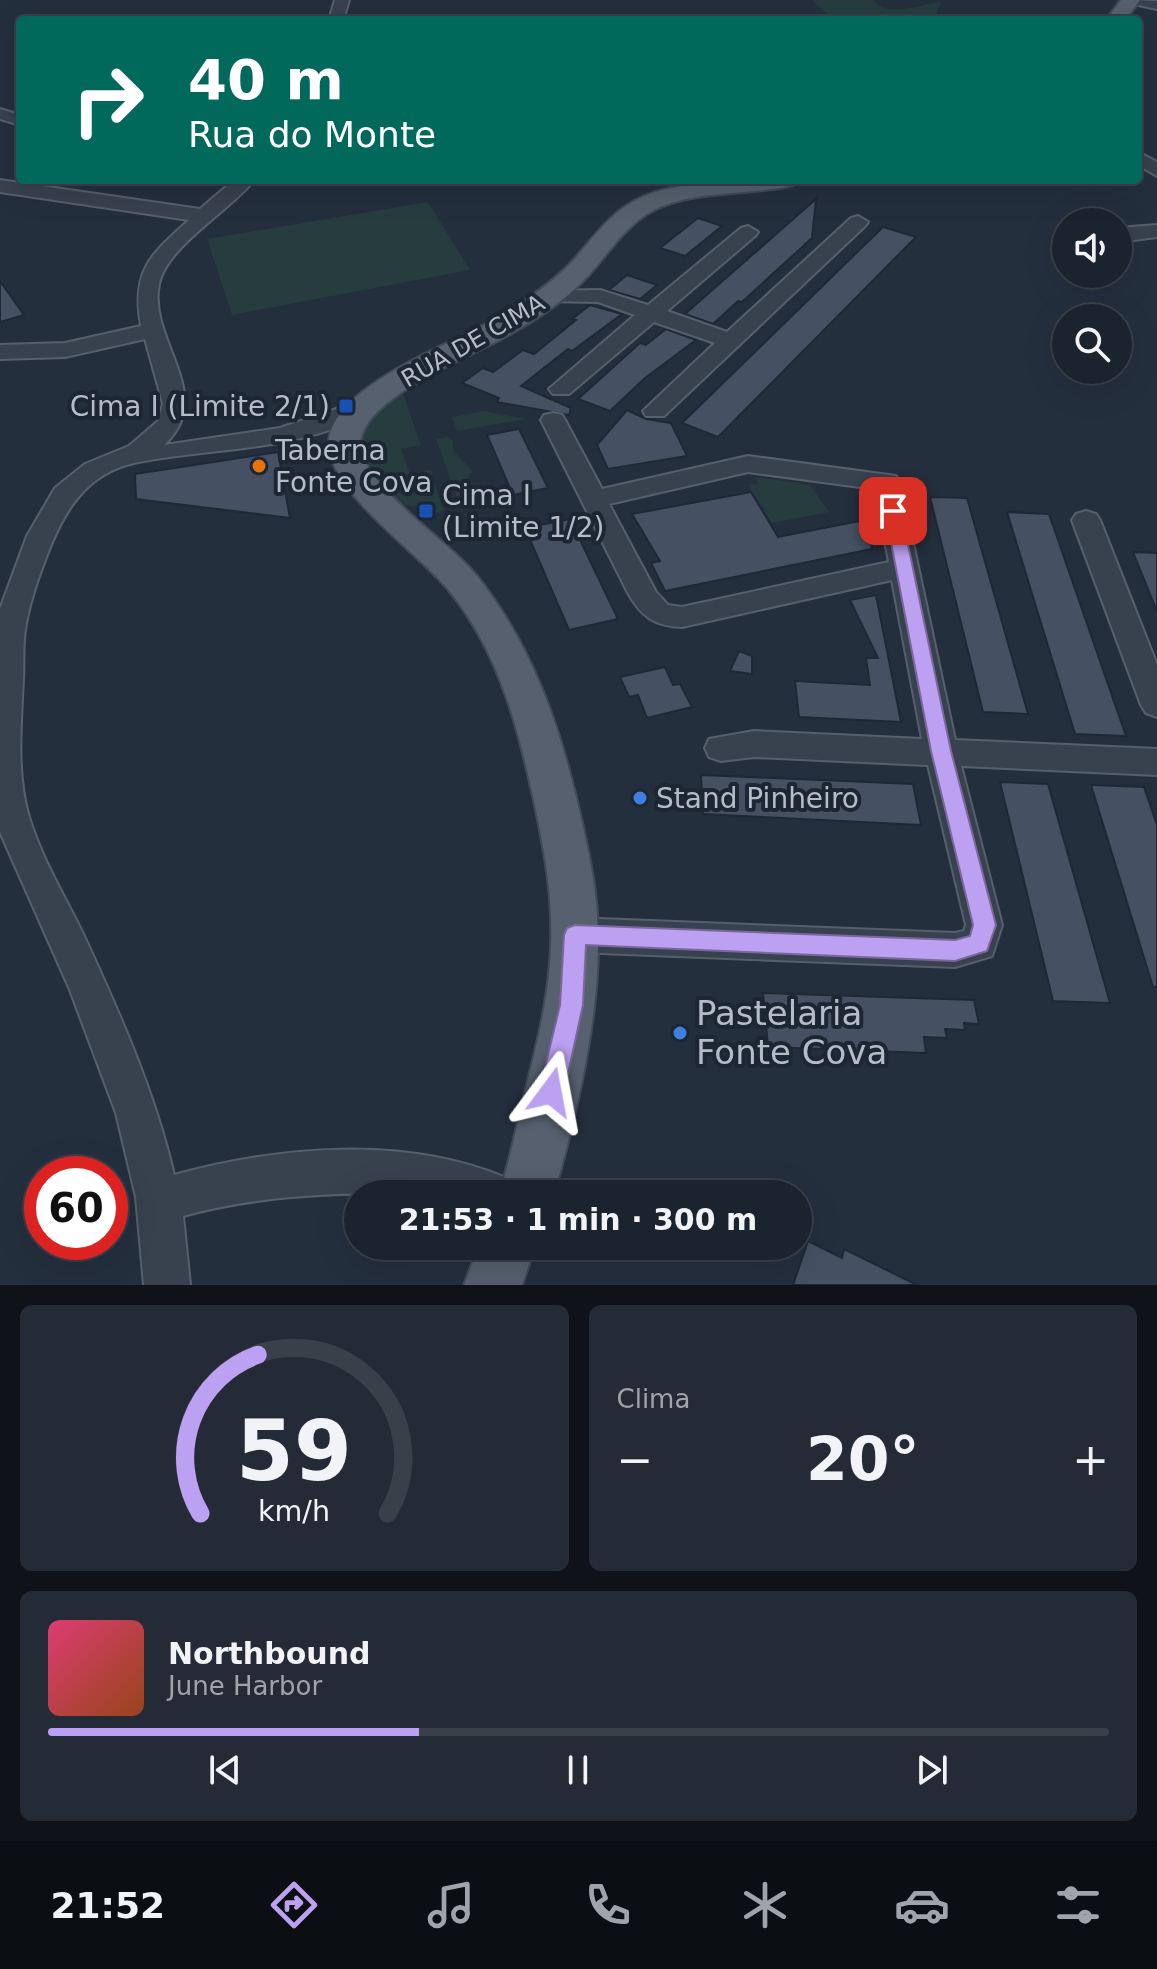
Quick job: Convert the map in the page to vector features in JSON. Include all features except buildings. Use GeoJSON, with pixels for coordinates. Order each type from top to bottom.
{"type":"FeatureCollection","features":[{"type":"Feature","properties":{"kind":"main road"},"geometry":{"type":"LineString","coordinates":[[1118,16],[1132,0]]}},
{"type":"Feature","properties":{"kind":"main road","name":"RUA DE CIMA"},"geometry":{"type":"LineString","coordinates":[[366,406],[381,394],[506,325],[550,296],[574,275],[623,220],[643,206],[673,196],[741,184]]}},
{"type":"Feature","properties":{"kind":"main road"},"geometry":{"type":"LineString","coordinates":[[366,406],[354,416],[345,435],[344,452],[356,475],[461,580],[521,674],[544,742],[565,844],[575,935],[571,1005],[529,1180]]}},
{"type":"Feature","properties":{"kind":"main road"},"geometry":{"type":"LineString","coordinates":[[493,1285],[502,1260]]}},
{"type":"Feature","properties":{"kind":"street"},"geometry":{"type":"LineString","coordinates":[[1132,0],[1157,5]]}},
{"type":"Feature","properties":{"kind":"street"},"geometry":{"type":"LineString","coordinates":[[131,456],[161,433],[174,417],[175,404],[147,285],[154,268],[204,216],[240,184]]}},
{"type":"Feature","properties":{"kind":"street"},"geometry":{"type":"LineString","coordinates":[[0,186],[204,216]]}},
{"type":"Feature","properties":{"kind":"street"},"geometry":{"type":"LineString","coordinates":[[655,411],[858,222]]}},
{"type":"Feature","properties":{"kind":"street"},"geometry":{"type":"LineString","coordinates":[[1132,232],[1157,231]]}},
{"type":"Feature","properties":{"kind":"street"},"geometry":{"type":"LineString","coordinates":[[561,389],[748,232]]}},
{"type":"Feature","properties":{"kind":"street"},"geometry":{"type":"LineString","coordinates":[[574,275],[600,296]]}},
{"type":"Feature","properties":{"kind":"street"},"geometry":{"type":"LineString","coordinates":[[550,296],[600,296],[730,340]]}},
{"type":"Feature","properties":{"kind":"street"},"geometry":{"type":"LineString","coordinates":[[0,352],[65,350],[111,342],[155,329]]}},
{"type":"Feature","properties":{"kind":"street"},"geometry":{"type":"LineString","coordinates":[[167,1285],[157,1180],[128,1087],[71,950],[28,858],[8,800],[6,718],[11,622],[48,518],[63,495],[85,475],[111,461],[131,456],[292,435],[340,419],[366,406]]}},
{"type":"Feature","properties":{"kind":"street"},"geometry":{"type":"LineString","coordinates":[[553,420],[642,593],[652,610],[664,617],[682,617],[905,568]]}},
{"type":"Feature","properties":{"kind":"street"},"geometry":{"type":"LineString","coordinates":[[292,435],[328,449],[350,462]]}},
{"type":"Feature","properties":{"kind":"street"},"geometry":{"type":"LineString","coordinates":[[575,935],[955,950],[979,944],[984,925],[941,751],[887,482],[748,464],[594,499]]}},
{"type":"Feature","properties":{"kind":"street"},"geometry":{"type":"LineString","coordinates":[[1086,520],[1157,705]]}},
{"type":"Feature","properties":{"kind":"street"},"geometry":{"type":"LineString","coordinates":[[721,748],[754,744],[1157,762]]}},
{"type":"Feature","properties":{"kind":"street"},"geometry":{"type":"LineString","coordinates":[[159,1201],[247,1182],[348,1171],[383,1172],[440,1180]]}},
{"type":"Feature","properties":{"kind":"green space"},"geometry":{"type":"Polygon","coordinates":[[[812,0],[873,0],[879,6],[895,10],[941,2],[936,16],[829,16],[812,0]]]}},
{"type":"Feature","properties":{"kind":"green space"},"geometry":{"type":"Polygon","coordinates":[[[428,202],[470,270],[232,315],[207,239],[428,202]]]}},
{"type":"Feature","properties":{"kind":"green space"},"geometry":{"type":"Polygon","coordinates":[[[398,392],[403,394],[421,445],[401,449],[410,474],[430,470],[444,511],[425,515],[421,507],[402,505],[378,480],[364,459],[359,437],[361,426],[398,392]]]}},
{"type":"Feature","properties":{"kind":"green space"},"geometry":{"type":"Polygon","coordinates":[[[484,411],[526,419],[457,431],[452,417],[484,411]]]}},
{"type":"Feature","properties":{"kind":"green space"},"geometry":{"type":"Polygon","coordinates":[[[448,437],[453,441],[453,451],[473,471],[458,489],[475,502],[473,505],[459,503],[436,439],[448,437]]]}},
{"type":"Feature","properties":{"kind":"green space"},"geometry":{"type":"Polygon","coordinates":[[[755,477],[810,485],[829,512],[772,523],[748,485],[758,484],[755,477]]]}},
{"type":"Feature","properties":{"kind":"place","name":"Cima I (Limite 2/1)"},"geometry":{"type":"Point","coordinates":[346,406]}},
{"type":"Feature","properties":{"kind":"place","name":"Taberna Fonte Cova"},"geometry":{"type":"Point","coordinates":[259,466]}},
{"type":"Feature","properties":{"kind":"place","name":"Cima I (Limite 1/2)"},"geometry":{"type":"Point","coordinates":[426,511]}},
{"type":"Feature","properties":{"kind":"place","name":"Stand Pinheiro"},"geometry":{"type":"Point","coordinates":[640,798]}},
{"type":"Feature","properties":{"kind":"place","name":"Pastelaria Fonte Cova"},"geometry":{"type":"Point","coordinates":[680,1033]}},
{"type":"Feature","properties":{"kind":"route"},"geometry":{"type":"LineString","coordinates":[[551,1092],[571,1005],[575,935],[955,950],[979,944],[984,925],[941,751],[893,511]]}}]}
